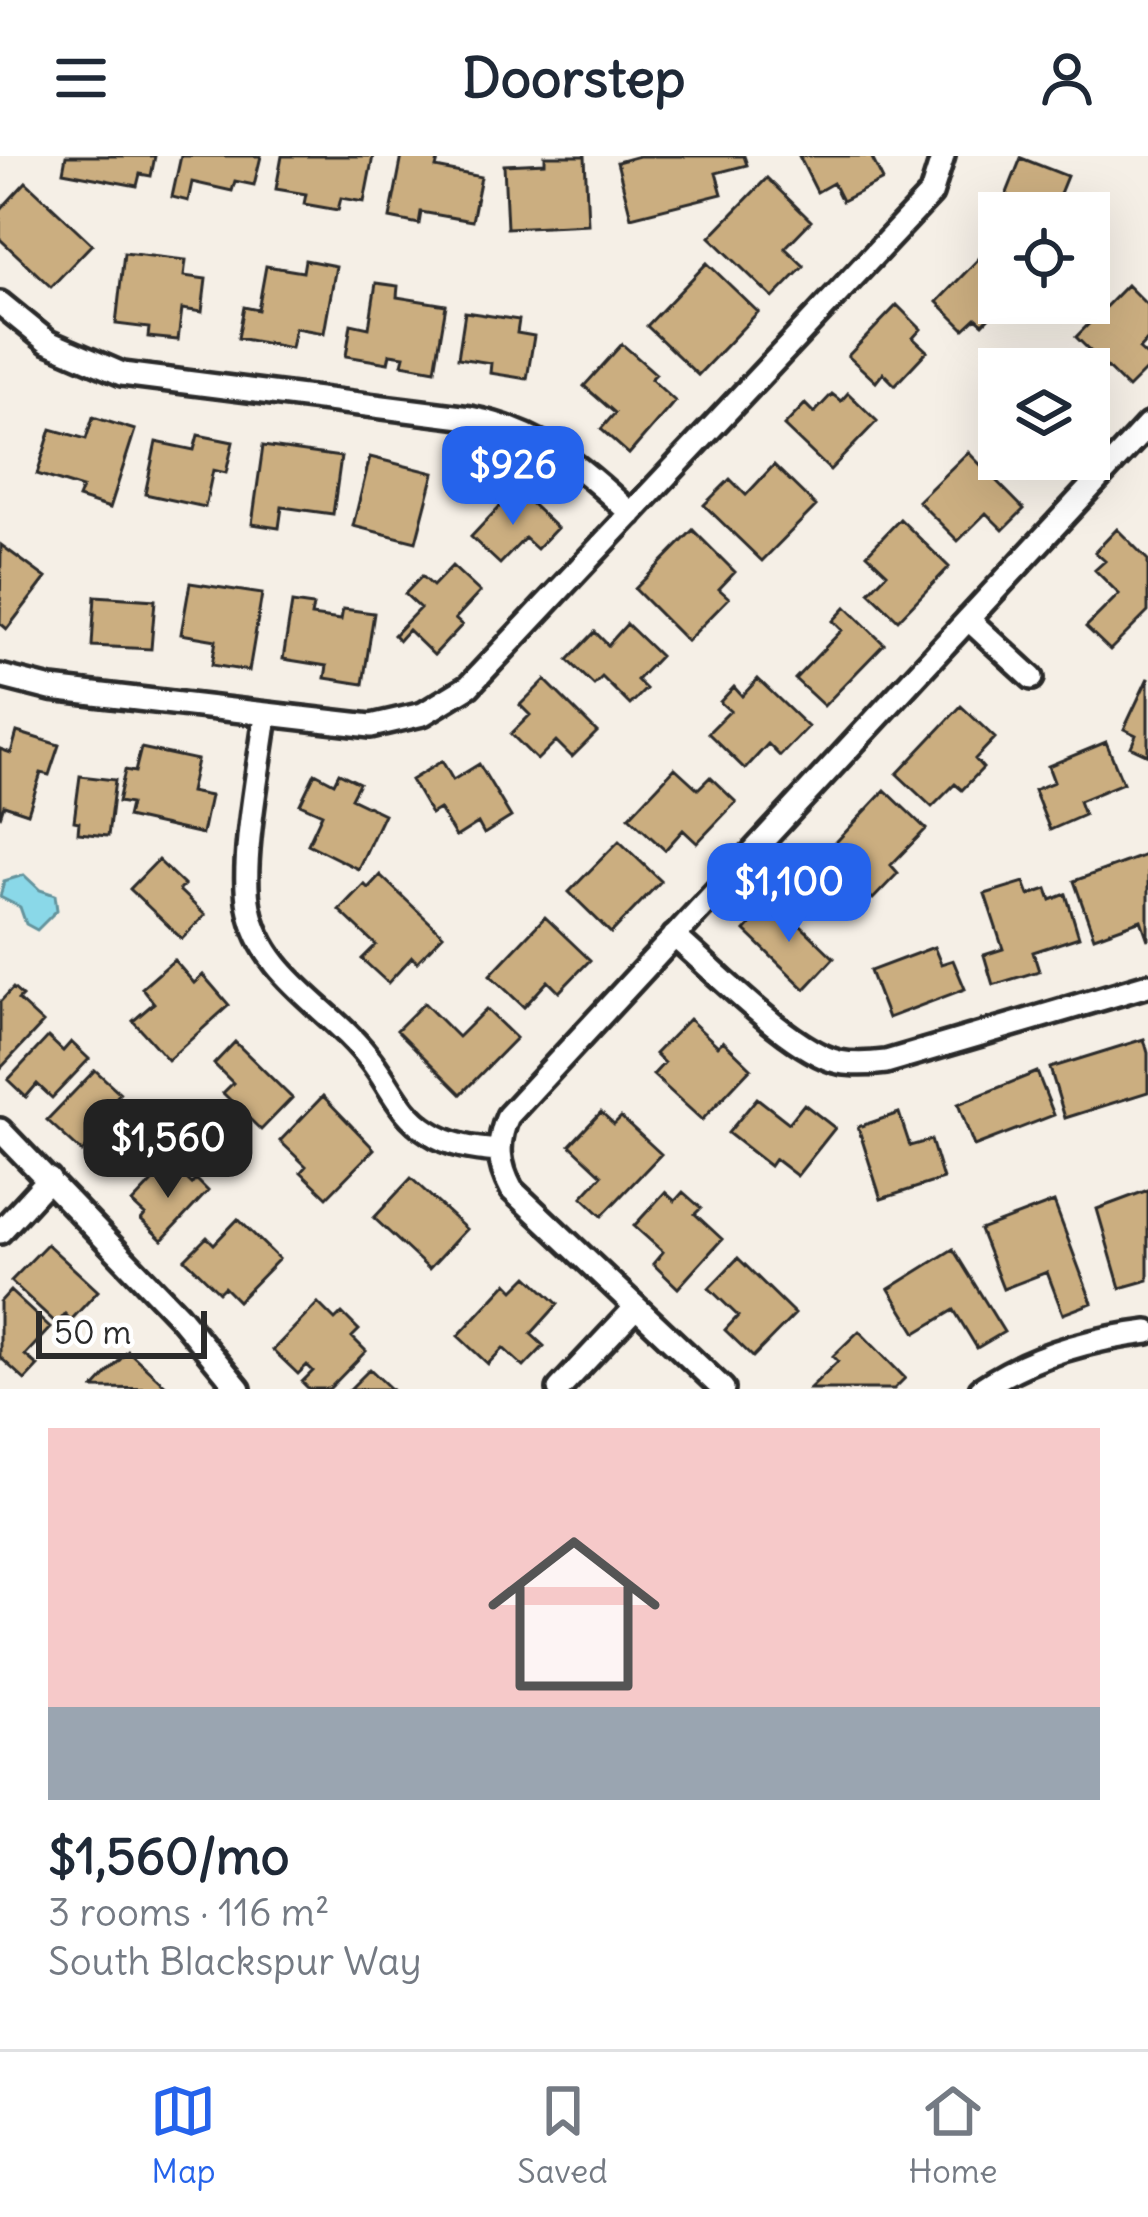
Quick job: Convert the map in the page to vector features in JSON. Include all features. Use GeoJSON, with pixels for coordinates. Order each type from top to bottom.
{"type":"FeatureCollection","features":[{"type":"Feature","properties":{"kind":"street"},"geometry":{"type":"LineString","coordinates":[[0,676],[51,689],[371,726],[398,722],[440,706],[469,686],[931,194],[943,156]]}},
{"type":"Feature","properties":{"kind":"street"},"geometry":{"type":"LineString","coordinates":[[0,303],[48,342],[122,374],[470,418],[521,431],[568,457],[631,514]]}},
{"type":"Feature","properties":{"kind":"street"},"geometry":{"type":"LineString","coordinates":[[723,1389],[512,1190],[499,1151],[501,1132],[517,1104],[1148,425]]}},
{"type":"Feature","properties":{"kind":"street"},"geometry":{"type":"LineString","coordinates":[[968,619],[1032,678]]}},
{"type":"Feature","properties":{"kind":"street"},"geometry":{"type":"LineString","coordinates":[[266,715],[247,881],[256,932],[268,955],[358,1045],[413,1121],[447,1142],[499,1151]]}},
{"type":"Feature","properties":{"kind":"street"},"geometry":{"type":"LineString","coordinates":[[674,935],[791,1036],[815,1053],[838,1061],[886,1062],[1148,985]]}},
{"type":"Feature","properties":{"kind":"street"},"geometry":{"type":"LineString","coordinates":[[0,1130],[178,1315],[233,1387]]}},
{"type":"Feature","properties":{"kind":"street"},"geometry":{"type":"LineString","coordinates":[[0,1232],[49,1179]]}},
{"type":"Feature","properties":{"kind":"street"},"geometry":{"type":"LineString","coordinates":[[559,1389],[636,1307]]}},
{"type":"Feature","properties":{"kind":"street"},"geometry":{"type":"LineString","coordinates":[[981,1389],[1078,1345],[1148,1332]]}},
{"type":"Feature","properties":{"kind":"water"},"geometry":{"type":"Polygon","coordinates":[[[24,875],[40,890],[55,895],[57,910],[37,930],[26,924],[20,907],[0,897],[4,881],[24,875]]]}},
{"type":"Feature","properties":{"kind":"building"},"geometry":{"type":"Polygon","coordinates":[[[66,156],[155,156],[151,176],[140,174],[137,186],[63,172],[66,156]]]}},
{"type":"Feature","properties":{"kind":"building"},"geometry":{"type":"Polygon","coordinates":[[[181,156],[261,156],[254,185],[235,181],[232,191],[192,182],[188,201],[172,197],[181,156]]]}},
{"type":"Feature","properties":{"kind":"building"},"geometry":{"type":"Polygon","coordinates":[[[282,156],[373,156],[364,202],[341,198],[338,210],[304,204],[306,194],[276,189],[282,156]]]}},
{"type":"Feature","properties":{"kind":"building"},"geometry":{"type":"Polygon","coordinates":[[[402,156],[439,156],[436,168],[481,177],[472,221],[421,212],[419,224],[390,218],[402,156]]]}},
{"type":"Feature","properties":{"kind":"building"},"geometry":{"type":"Polygon","coordinates":[[[545,156],[585,156],[588,224],[507,228],[504,165],[545,163],[545,156]]]}},
{"type":"Feature","properties":{"kind":"building"},"geometry":{"type":"Polygon","coordinates":[[[639,156],[744,156],[747,165],[716,173],[722,194],[631,217],[617,162],[639,156]]]}},
{"type":"Feature","properties":{"kind":"building"},"geometry":{"type":"Polygon","coordinates":[[[799,156],[871,156],[883,180],[842,201],[833,183],[817,192],[799,156]]]}},
{"type":"Feature","properties":{"kind":"building"},"geometry":{"type":"Polygon","coordinates":[[[1021,158],[1067,176],[1061,192],[1007,192],[1021,158]]]}},
{"type":"Feature","properties":{"kind":"building"},"geometry":{"type":"Polygon","coordinates":[[[767,178],[811,221],[785,248],[804,266],[773,298],[710,237],[767,178]]]}},
{"type":"Feature","properties":{"kind":"building"},"geometry":{"type":"Polygon","coordinates":[[[26,182],[92,244],[51,287],[0,239],[0,210],[26,182]]]}},
{"type":"Feature","properties":{"kind":"building"},"geometry":{"type":"Polygon","coordinates":[[[124,253],[186,260],[184,276],[206,279],[202,312],[182,309],[178,340],[148,337],[149,328],[116,324],[124,253]]]}},
{"type":"Feature","properties":{"kind":"building"},"geometry":{"type":"Polygon","coordinates":[[[978,259],[978,320],[964,329],[937,302],[978,259]]]}},
{"type":"Feature","properties":{"kind":"building"},"geometry":{"type":"Polygon","coordinates":[[[305,260],[336,266],[324,333],[295,328],[291,348],[238,338],[244,307],[258,310],[266,266],[303,272],[305,260]]]}},
{"type":"Feature","properties":{"kind":"building"},"geometry":{"type":"Polygon","coordinates":[[[707,263],[758,312],[698,375],[647,326],[707,263]]]}},
{"type":"Feature","properties":{"kind":"building"},"geometry":{"type":"Polygon","coordinates":[[[376,283],[398,286],[397,297],[446,305],[435,370],[402,364],[404,356],[390,354],[388,363],[346,356],[351,324],[369,328],[376,283]]]}},
{"type":"Feature","properties":{"kind":"building"},"geometry":{"type":"Polygon","coordinates":[[[1127,285],[1148,306],[1148,339],[1139,349],[1148,357],[1148,368],[1128,388],[1110,370],[1110,348],[1087,348],[1076,337],[1089,324],[1110,324],[1110,302],[1127,285]]]}},
{"type":"Feature","properties":{"kind":"building"},"geometry":{"type":"Polygon","coordinates":[[[897,305],[921,329],[913,338],[927,351],[895,385],[883,373],[876,382],[848,356],[897,305]]]}},
{"type":"Feature","properties":{"kind":"building"},"geometry":{"type":"Polygon","coordinates":[[[465,312],[519,320],[517,333],[534,336],[527,379],[490,373],[491,363],[458,358],[465,312]]]}},
{"type":"Feature","properties":{"kind":"building"},"geometry":{"type":"Polygon","coordinates":[[[622,344],[656,374],[651,379],[675,401],[629,454],[601,429],[615,413],[584,386],[622,344]]]}},
{"type":"Feature","properties":{"kind":"building"},"geometry":{"type":"Polygon","coordinates":[[[848,393],[877,421],[830,470],[784,426],[805,404],[814,413],[832,394],[841,401],[848,393]]]}},
{"type":"Feature","properties":{"kind":"building"},"geometry":{"type":"Polygon","coordinates":[[[93,417],[135,430],[110,508],[78,498],[82,488],[37,474],[51,429],[86,439],[93,417]]]}},
{"type":"Feature","properties":{"kind":"building"},"geometry":{"type":"Polygon","coordinates":[[[198,435],[233,442],[226,473],[213,470],[205,507],[145,494],[156,442],[194,450],[198,435]]]}},
{"type":"Feature","properties":{"kind":"building"},"geometry":{"type":"Polygon","coordinates":[[[263,446],[341,457],[333,514],[282,507],[279,528],[252,524],[263,446]]]}},
{"type":"Feature","properties":{"kind":"building"},"geometry":{"type":"Polygon","coordinates":[[[968,452],[978,462],[978,480],[996,480],[1024,509],[1003,530],[986,513],[958,541],[918,501],[968,452]]]}},
{"type":"Feature","properties":{"kind":"building"},"geometry":{"type":"Polygon","coordinates":[[[370,457],[434,473],[416,542],[353,526],[370,457]]]}},
{"type":"Feature","properties":{"kind":"building"},"geometry":{"type":"Polygon","coordinates":[[[774,465],[816,506],[762,561],[704,505],[730,479],[746,495],[774,465]]]}},
{"type":"Feature","properties":{"kind":"building"},"geometry":{"type":"Polygon","coordinates":[[[516,489],[557,528],[537,549],[525,538],[500,564],[471,537],[516,489]]]}},
{"type":"Feature","properties":{"kind":"building"},"geometry":{"type":"Polygon","coordinates":[[[900,519],[949,567],[898,620],[869,592],[887,573],[867,554],[900,519]]]}},
{"type":"Feature","properties":{"kind":"building"},"geometry":{"type":"Polygon","coordinates":[[[1117,529],[1148,560],[1148,612],[1110,650],[1086,627],[1119,594],[1095,570],[1105,561],[1095,552],[1117,529]]]}},
{"type":"Feature","properties":{"kind":"building"},"geometry":{"type":"Polygon","coordinates":[[[693,530],[735,572],[719,589],[729,598],[687,641],[635,589],[693,530]]]}},
{"type":"Feature","properties":{"kind":"building"},"geometry":{"type":"Polygon","coordinates":[[[1,545],[46,578],[7,629],[0,623],[1,545]]]}},
{"type":"Feature","properties":{"kind":"building"},"geometry":{"type":"Polygon","coordinates":[[[452,566],[480,592],[455,619],[462,625],[434,655],[408,630],[399,640],[394,635],[420,608],[405,594],[422,576],[433,586],[452,566]]]}},
{"type":"Feature","properties":{"kind":"building"},"geometry":{"type":"Polygon","coordinates":[[[190,583],[262,594],[249,671],[212,665],[216,640],[181,634],[190,583]]]}},
{"type":"Feature","properties":{"kind":"building"},"geometry":{"type":"Polygon","coordinates":[[[95,596],[155,600],[151,649],[92,646],[95,596]]]}},
{"type":"Feature","properties":{"kind":"building"},"geometry":{"type":"Polygon","coordinates":[[[292,603],[313,606],[311,616],[341,620],[343,609],[374,613],[363,684],[325,678],[327,666],[283,659],[292,603]]]}},
{"type":"Feature","properties":{"kind":"building"},"geometry":{"type":"Polygon","coordinates":[[[846,607],[884,644],[824,706],[795,679],[842,630],[833,621],[846,607]]]}},
{"type":"Feature","properties":{"kind":"building"},"geometry":{"type":"Polygon","coordinates":[[[627,624],[660,656],[637,680],[646,689],[630,705],[602,677],[594,685],[568,660],[595,632],[608,645],[627,624]]]}},
{"type":"Feature","properties":{"kind":"building"},"geometry":{"type":"Polygon","coordinates":[[[1148,678],[1148,755],[1131,747],[1136,735],[1124,729],[1148,678]]]}},
{"type":"Feature","properties":{"kind":"building"},"geometry":{"type":"Polygon","coordinates":[[[758,679],[808,727],[780,756],[768,744],[745,769],[708,733],[730,711],[720,702],[734,687],[742,696],[758,679]]]}},
{"type":"Feature","properties":{"kind":"building"},"geometry":{"type":"Polygon","coordinates":[[[545,680],[597,732],[572,757],[556,741],[537,760],[511,734],[530,715],[520,705],[545,680]]]}},
{"type":"Feature","properties":{"kind":"building"},"geometry":{"type":"Polygon","coordinates":[[[961,706],[995,738],[975,759],[983,768],[962,790],[955,784],[932,807],[897,774],[961,706]]]}},
{"type":"Feature","properties":{"kind":"building"},"geometry":{"type":"Polygon","coordinates":[[[17,732],[59,745],[49,775],[41,773],[28,813],[4,805],[0,817],[0,749],[11,753],[17,732]]]}},
{"type":"Feature","properties":{"kind":"building"},"geometry":{"type":"Polygon","coordinates":[[[1106,742],[1123,783],[1079,801],[1084,815],[1050,830],[1034,790],[1054,782],[1048,766],[1106,742]]]}},
{"type":"Feature","properties":{"kind":"building"},"geometry":{"type":"Polygon","coordinates":[[[141,748],[197,760],[190,792],[210,796],[202,834],[127,817],[130,804],[118,802],[125,770],[135,772],[141,748]]]}},
{"type":"Feature","properties":{"kind":"building"},"geometry":{"type":"Polygon","coordinates":[[[442,761],[453,780],[479,764],[511,817],[484,834],[478,823],[456,837],[439,809],[431,814],[411,780],[442,761]]]}},
{"type":"Feature","properties":{"kind":"building"},"geometry":{"type":"Polygon","coordinates":[[[675,768],[698,789],[710,777],[736,802],[697,843],[683,830],[665,850],[629,817],[675,768]]]}},
{"type":"Feature","properties":{"kind":"building"},"geometry":{"type":"Polygon","coordinates":[[[315,773],[334,783],[339,773],[359,783],[351,798],[384,814],[358,869],[308,844],[322,814],[300,804],[315,773]]]}},
{"type":"Feature","properties":{"kind":"building"},"geometry":{"type":"Polygon","coordinates":[[[80,776],[115,780],[108,836],[78,833],[79,822],[74,821],[80,776]]]}},
{"type":"Feature","properties":{"kind":"building"},"geometry":{"type":"Polygon","coordinates":[[[885,790],[926,829],[891,865],[898,873],[873,899],[825,854],[885,790]]]}},
{"type":"Feature","properties":{"kind":"building"},"geometry":{"type":"Polygon","coordinates":[[[619,841],[661,881],[611,933],[569,892],[619,841]]]}},
{"type":"Feature","properties":{"kind":"building"},"geometry":{"type":"Polygon","coordinates":[[[1148,854],[1148,940],[1141,920],[1094,937],[1074,881],[1148,854]]]}},
{"type":"Feature","properties":{"kind":"building"},"geometry":{"type":"Polygon","coordinates":[[[158,860],[205,915],[182,939],[130,889],[158,860]]]}},
{"type":"Feature","properties":{"kind":"building"},"geometry":{"type":"Polygon","coordinates":[[[380,875],[443,935],[417,962],[412,957],[388,983],[362,959],[376,945],[339,910],[380,875]]]}},
{"type":"Feature","properties":{"kind":"building"},"geometry":{"type":"Polygon","coordinates":[[[1024,882],[1029,895],[1047,889],[1051,900],[1066,894],[1079,937],[1033,952],[1039,971],[993,985],[984,955],[1003,949],[985,894],[1024,882]]]}},
{"type":"Feature","properties":{"kind":"building"},"geometry":{"type":"Polygon","coordinates":[[[774,900],[834,958],[805,989],[745,931],[774,900]]]}},
{"type":"Feature","properties":{"kind":"building"},"geometry":{"type":"Polygon","coordinates":[[[545,917],[590,960],[559,992],[548,981],[524,1007],[490,975],[545,917]]]}},
{"type":"Feature","properties":{"kind":"building"},"geometry":{"type":"Polygon","coordinates":[[[934,947],[941,964],[953,960],[965,989],[888,1018],[870,971],[934,947]]]}},
{"type":"Feature","properties":{"kind":"building"},"geometry":{"type":"Polygon","coordinates":[[[174,960],[194,983],[203,975],[229,1005],[168,1060],[133,1021],[154,1003],[142,988],[174,960]]]}},
{"type":"Feature","properties":{"kind":"building"},"geometry":{"type":"Polygon","coordinates":[[[13,988],[22,996],[18,1000],[43,1023],[0,1069],[0,1002],[13,988]]]}},
{"type":"Feature","properties":{"kind":"building"},"geometry":{"type":"Polygon","coordinates":[[[424,1003],[458,1037],[486,1009],[516,1038],[461,1094],[397,1030],[424,1003]]]}},
{"type":"Feature","properties":{"kind":"building"},"geometry":{"type":"Polygon","coordinates":[[[689,1019],[718,1046],[723,1041],[751,1068],[702,1120],[653,1075],[664,1063],[655,1054],[689,1019]]]}},
{"type":"Feature","properties":{"kind":"building"},"geometry":{"type":"Polygon","coordinates":[[[48,1037],[63,1051],[71,1042],[89,1059],[52,1098],[37,1084],[26,1097],[8,1080],[48,1037]]]}},
{"type":"Feature","properties":{"kind":"building"},"geometry":{"type":"Polygon","coordinates":[[[1144,1039],[1148,1092],[1065,1118],[1050,1068],[1144,1039]]]}},
{"type":"Feature","properties":{"kind":"building"},"geometry":{"type":"Polygon","coordinates":[[[235,1042],[292,1098],[261,1130],[223,1093],[233,1083],[214,1064],[235,1042]]]}},
{"type":"Feature","properties":{"kind":"building"},"geometry":{"type":"Polygon","coordinates":[[[95,1070],[120,1093],[115,1099],[124,1107],[82,1152],[47,1120],[95,1070]]]}},
{"type":"Feature","properties":{"kind":"building"},"geometry":{"type":"Polygon","coordinates":[[[1037,1072],[1054,1115],[974,1146],[958,1104],[1037,1072]]]}},
{"type":"Feature","properties":{"kind":"building"},"geometry":{"type":"Polygon","coordinates":[[[323,1096],[374,1149],[327,1197],[301,1172],[306,1166],[280,1141],[323,1096]]]}},
{"type":"Feature","properties":{"kind":"building"},"geometry":{"type":"Polygon","coordinates":[[[757,1098],[789,1123],[804,1104],[835,1128],[797,1176],[775,1159],[770,1166],[728,1133],[757,1098]]]}},
{"type":"Feature","properties":{"kind":"building"},"geometry":{"type":"Polygon","coordinates":[[[601,1112],[614,1124],[621,1117],[661,1154],[602,1216],[582,1197],[602,1175],[570,1145],[601,1112]]]}},
{"type":"Feature","properties":{"kind":"building"},"geometry":{"type":"Polygon","coordinates":[[[899,1113],[910,1146],[931,1140],[943,1179],[881,1199],[858,1127],[899,1113]]]}},
{"type":"Feature","properties":{"kind":"building"},"geometry":{"type":"Polygon","coordinates":[[[136,1117],[150,1130],[159,1122],[176,1140],[139,1177],[126,1164],[111,1179],[89,1158],[136,1117]]]}},
{"type":"Feature","properties":{"kind":"building"},"geometry":{"type":"Polygon","coordinates":[[[170,1163],[192,1184],[196,1179],[208,1191],[162,1240],[141,1220],[145,1215],[132,1203],[170,1163]]]}},
{"type":"Feature","properties":{"kind":"building"},"geometry":{"type":"Polygon","coordinates":[[[411,1178],[466,1229],[429,1269],[374,1218],[411,1178]]]}},
{"type":"Feature","properties":{"kind":"building"},"geometry":{"type":"Polygon","coordinates":[[[1148,1190],[1148,1280],[1120,1288],[1097,1209],[1148,1190]]]}},
{"type":"Feature","properties":{"kind":"building"},"geometry":{"type":"Polygon","coordinates":[[[665,1192],[675,1201],[683,1192],[701,1208],[695,1214],[722,1239],[678,1288],[653,1264],[663,1252],[634,1226],[665,1192]]]}},
{"type":"Feature","properties":{"kind":"building"},"geometry":{"type":"Polygon","coordinates":[[[1054,1202],[1092,1303],[1063,1314],[1047,1272],[1003,1289],[980,1230],[1054,1202]]]}},
{"type":"Feature","properties":{"kind":"building"},"geometry":{"type":"Polygon","coordinates":[[[238,1219],[279,1259],[238,1301],[224,1287],[219,1292],[185,1259],[207,1237],[214,1244],[238,1219]]]}},
{"type":"Feature","properties":{"kind":"building"},"geometry":{"type":"Polygon","coordinates":[[[47,1244],[98,1291],[71,1320],[65,1314],[57,1324],[11,1281],[47,1244]]]}},
{"type":"Feature","properties":{"kind":"building"},"geometry":{"type":"Polygon","coordinates":[[[953,1249],[1004,1332],[977,1348],[954,1310],[916,1333],[889,1289],[953,1249]]]}},
{"type":"Feature","properties":{"kind":"building"},"geometry":{"type":"Polygon","coordinates":[[[738,1258],[795,1314],[753,1357],[725,1330],[738,1316],[709,1288],[738,1258]]]}},
{"type":"Feature","properties":{"kind":"building"},"geometry":{"type":"Polygon","coordinates":[[[528,1276],[558,1304],[531,1334],[544,1346],[524,1367],[503,1348],[488,1364],[458,1336],[507,1283],[514,1290],[528,1276]]]}},
{"type":"Feature","properties":{"kind":"building"},"geometry":{"type":"Polygon","coordinates":[[[10,1291],[50,1328],[25,1355],[38,1366],[25,1380],[0,1357],[0,1302],[10,1291]]]}},
{"type":"Feature","properties":{"kind":"building"},"geometry":{"type":"Polygon","coordinates":[[[318,1303],[335,1320],[342,1313],[359,1330],[352,1337],[366,1351],[329,1389],[309,1389],[302,1382],[313,1371],[307,1365],[298,1374],[273,1350],[318,1303]]]}},
{"type":"Feature","properties":{"kind":"building"},"geometry":{"type":"Polygon","coordinates":[[[859,1331],[905,1378],[894,1389],[809,1389],[838,1361],[833,1356],[859,1331]]]}},
{"type":"Feature","properties":{"kind":"building"},"geometry":{"type":"Polygon","coordinates":[[[128,1351],[169,1389],[94,1388],[128,1351]]]}},
{"type":"Feature","properties":{"kind":"building"},"geometry":{"type":"Polygon","coordinates":[[[370,1369],[391,1389],[350,1389],[370,1369]]]}}]}
